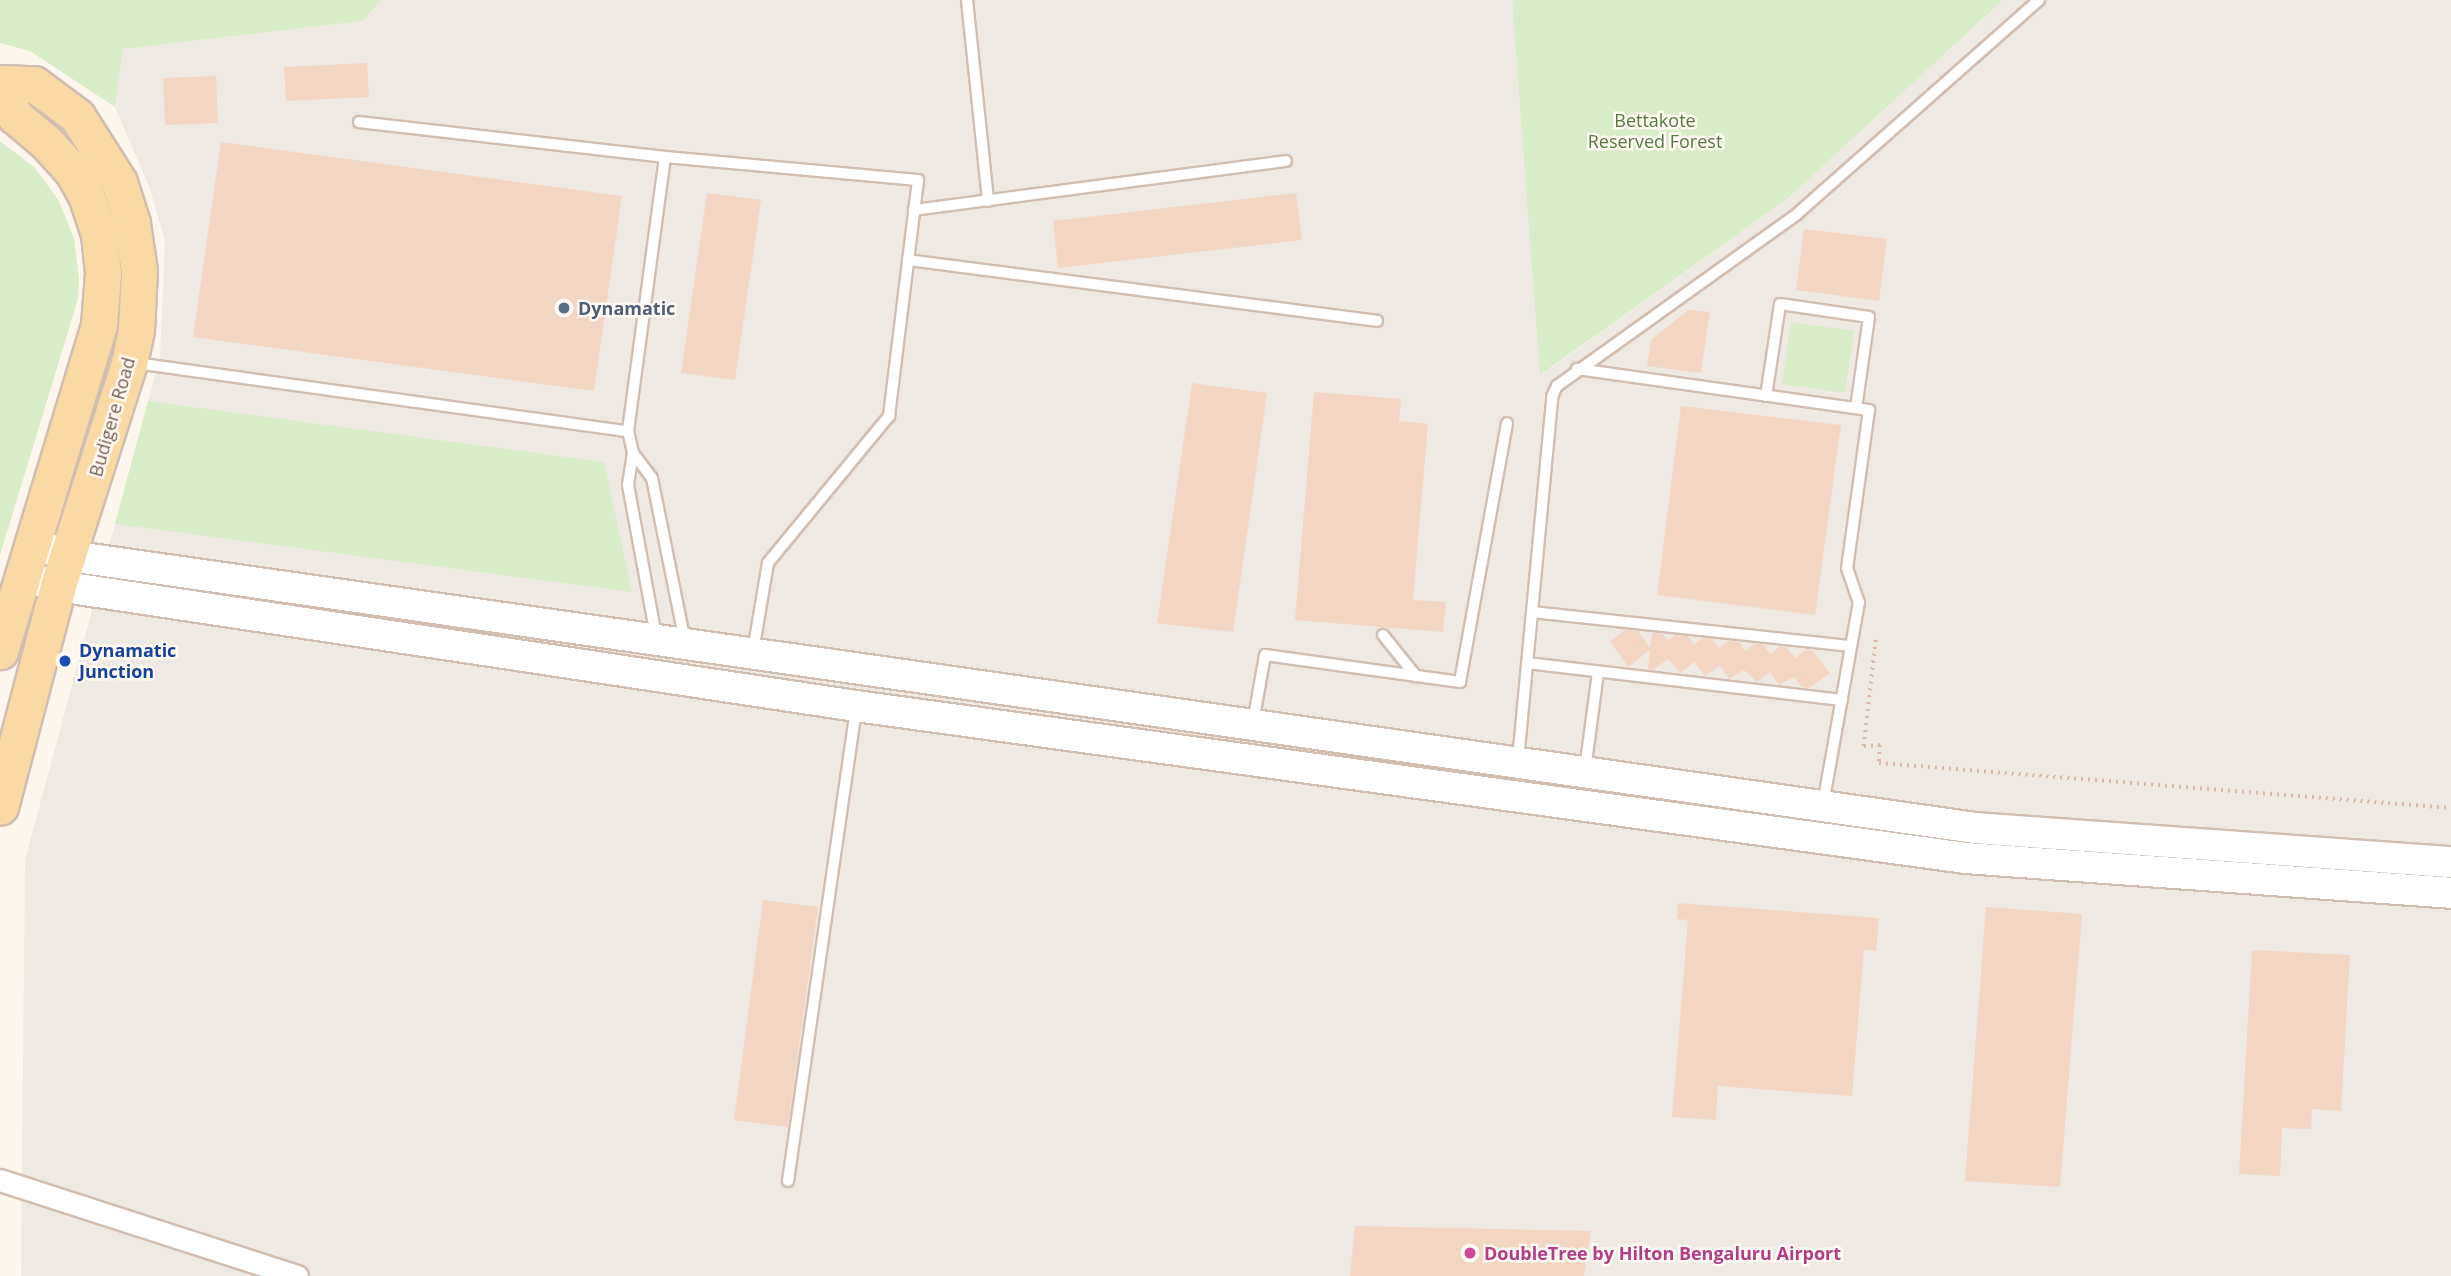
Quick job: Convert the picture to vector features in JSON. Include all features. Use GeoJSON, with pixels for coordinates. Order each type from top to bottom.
{"type":"FeatureCollection","features":[{"type":"Feature","properties":{"kind":"main road","name":"Budigere Road"},"geometry":{"type":"LineString","coordinates":[[0,651],[99,325],[103,273],[99,234],[86,195],[73,172],[47,143],[15,116],[0,85],[34,84],[77,116],[119,182],[132,223],[139,271],[136,330],[129,363],[64,571],[0,807]]}},
{"type":"Feature","properties":{"kind":"street"},"geometry":{"type":"LineString","coordinates":[[28,560],[64,571],[856,706],[1965,858],[2451,893]]}},
{"type":"Feature","properties":{"kind":"street"},"geometry":{"type":"LineString","coordinates":[[64,571],[671,643],[1975,828],[2451,862]]}},
{"type":"Feature","properties":{"kind":"street"},"geometry":{"type":"LineString","coordinates":[[0,1180],[297,1276]]}},
{"type":"Feature","properties":{"kind":"lane"},"geometry":{"type":"LineString","coordinates":[[967,0],[988,201]]}},
{"type":"Feature","properties":{"kind":"lane"},"geometry":{"type":"LineString","coordinates":[[1517,763],[1552,397],[1557,386],[1577,369],[1797,214],[2039,0]]}},
{"type":"Feature","properties":{"kind":"lane"},"geometry":{"type":"LineString","coordinates":[[359,122],[665,157],[918,180],[889,416],[768,562],[753,655]]}},
{"type":"Feature","properties":{"kind":"lane"},"geometry":{"type":"LineString","coordinates":[[665,157],[628,431],[634,453],[652,478],[671,643]]}},
{"type":"Feature","properties":{"kind":"lane"},"geometry":{"type":"LineString","coordinates":[[914,210],[1286,161]]}},
{"type":"Feature","properties":{"kind":"lane"},"geometry":{"type":"LineString","coordinates":[[908,260],[1377,321]]}},
{"type":"Feature","properties":{"kind":"lane"},"geometry":{"type":"LineString","coordinates":[[1766,396],[1780,304],[1869,317],[1856,408]]}},
{"type":"Feature","properties":{"kind":"lane"},"geometry":{"type":"LineString","coordinates":[[129,363],[628,431]]}},
{"type":"Feature","properties":{"kind":"lane"},"geometry":{"type":"LineString","coordinates":[[1577,369],[1869,410],[1847,568],[1860,602],[1823,806]]}},
{"type":"Feature","properties":{"kind":"lane"},"geometry":{"type":"LineString","coordinates":[[1253,726],[1265,655],[1460,682],[1507,423]]}},
{"type":"Feature","properties":{"kind":"lane"},"geometry":{"type":"LineString","coordinates":[[634,453],[628,485],[671,643]]}},
{"type":"Feature","properties":{"kind":"lane"},"geometry":{"type":"LineString","coordinates":[[1532,612],[1852,646]]}},
{"type":"Feature","properties":{"kind":"lane"},"geometry":{"type":"LineString","coordinates":[[1383,635],[1416,676]]}},
{"type":"Feature","properties":{"kind":"lane"},"geometry":{"type":"LineString","coordinates":[[1527,663],[1842,700]]}},
{"type":"Feature","properties":{"kind":"lane"},"geometry":{"type":"LineString","coordinates":[[1585,772],[1598,672]]}},
{"type":"Feature","properties":{"kind":"lane"},"geometry":{"type":"LineString","coordinates":[[788,1181],[856,706]]}},
{"type":"Feature","properties":{"kind":"path"},"geometry":{"type":"LineString","coordinates":[[1876,640],[1864,746],[1880,745],[1879,763],[2451,808]]}},
{"type":"Feature","properties":{"kind":"shaded area"},"geometry":{"type":"Polygon","coordinates":[[[381,0],[1512,0],[1541,375],[1787,199],[2003,0],[2451,0],[2451,1276],[21,1276],[25,860],[160,357],[165,241],[150,189],[115,107],[122,49],[363,21],[381,0]]]}},
{"type":"Feature","properties":{"kind":"green space"},"geometry":{"type":"Polygon","coordinates":[[[0,0],[381,0],[363,21],[123,49],[115,107],[30,51],[0,43],[0,0]]]}},
{"type":"Feature","properties":{"kind":"green space","name":"Bettakote Reserved Forest"},"geometry":{"type":"Polygon","coordinates":[[[1512,0],[2003,0],[1787,199],[1540,375],[1512,0]]]}},
{"type":"Feature","properties":{"kind":"green space"},"geometry":{"type":"Polygon","coordinates":[[[0,141],[35,168],[59,201],[74,239],[79,279],[78,299],[0,555],[0,141]]]}},
{"type":"Feature","properties":{"kind":"green space"},"geometry":{"type":"Polygon","coordinates":[[[1791,322],[1854,331],[1845,393],[1782,384],[1791,322]]]}},
{"type":"Feature","properties":{"kind":"green space"},"geometry":{"type":"Polygon","coordinates":[[[148,401],[604,462],[632,592],[115,524],[148,401]]]}},
{"type":"Feature","properties":{"kind":"building"},"geometry":{"type":"Polygon","coordinates":[[[367,63],[369,97],[286,101],[284,67],[367,63]]]}},
{"type":"Feature","properties":{"kind":"building"},"geometry":{"type":"Polygon","coordinates":[[[216,76],[218,123],[165,125],[163,78],[216,76]]]}},
{"type":"Feature","properties":{"kind":"building"},"geometry":{"type":"Polygon","coordinates":[[[221,142],[622,196],[594,391],[193,337],[221,142]]]}},
{"type":"Feature","properties":{"kind":"building"},"geometry":{"type":"Polygon","coordinates":[[[707,193],[761,200],[735,380],[681,373],[707,193]]]}},
{"type":"Feature","properties":{"kind":"building"},"geometry":{"type":"Polygon","coordinates":[[[1296,193],[1302,240],[1058,268],[1053,221],[1296,193]]]}},
{"type":"Feature","properties":{"kind":"building"},"geometry":{"type":"Polygon","coordinates":[[[1804,229],[1887,239],[1879,301],[1796,290],[1804,229]]]}},
{"type":"Feature","properties":{"kind":"building"},"geometry":{"type":"Polygon","coordinates":[[[1688,310],[1710,312],[1701,373],[1647,366],[1651,340],[1688,310]]]}},
{"type":"Feature","properties":{"kind":"building"},"geometry":{"type":"Polygon","coordinates":[[[1192,383],[1267,393],[1233,632],[1157,623],[1192,383]]]}},
{"type":"Feature","properties":{"kind":"building"},"geometry":{"type":"Polygon","coordinates":[[[1314,392],[1401,399],[1399,421],[1428,424],[1413,600],[1446,602],[1443,632],[1295,620],[1314,392]]]}},
{"type":"Feature","properties":{"kind":"building"},"geometry":{"type":"Polygon","coordinates":[[[1681,406],[1841,425],[1815,615],[1657,595],[1681,406]]]}},
{"type":"Feature","properties":{"kind":"building"},"geometry":{"type":"Polygon","coordinates":[[[1625,630],[1638,631],[1650,648],[1652,633],[1663,634],[1668,641],[1676,635],[1688,636],[1694,645],[1703,638],[1712,639],[1719,648],[1729,641],[1739,642],[1745,651],[1755,644],[1763,644],[1770,654],[1781,646],[1786,647],[1795,658],[1807,649],[1812,650],[1830,673],[1809,688],[1802,687],[1794,677],[1779,685],[1770,672],[1757,682],[1744,670],[1729,679],[1720,666],[1705,676],[1694,662],[1680,673],[1668,659],[1653,670],[1648,669],[1650,650],[1628,667],[1610,641],[1625,630]]]}},
{"type":"Feature","properties":{"kind":"building"},"geometry":{"type":"Polygon","coordinates":[[[763,900],[818,907],[788,1127],[734,1120],[763,900]]]}},
{"type":"Feature","properties":{"kind":"building"},"geometry":{"type":"Polygon","coordinates":[[[1678,903],[1879,918],[1876,951],[1864,950],[1852,1096],[1718,1086],[1716,1120],[1672,1117],[1688,920],[1677,919],[1678,903]]]}},
{"type":"Feature","properties":{"kind":"building"},"geometry":{"type":"Polygon","coordinates":[[[1986,907],[2082,914],[2060,1187],[1965,1181],[1986,907]]]}},
{"type":"Feature","properties":{"kind":"building"},"geometry":{"type":"Polygon","coordinates":[[[2252,950],[2350,955],[2341,1111],[2312,1109],[2311,1129],[2282,1128],[2280,1176],[2239,1174],[2252,950]]]}},
{"type":"Feature","properties":{"kind":"building","name":"DoubleTree by Hilton Bengaluru Airport"},"geometry":{"type":"Polygon","coordinates":[[[1355,1226],[1591,1231],[1584,1276],[1350,1276],[1355,1226]]]}},
{"type":"Feature","properties":{"kind":"place","name":"Dynamatic"},"geometry":{"type":"Point","coordinates":[564,308]}},
{"type":"Feature","properties":{"kind":"place","name":"Dynamatic Junction"},"geometry":{"type":"Point","coordinates":[65,661]}},
{"type":"Feature","properties":{"kind":"place","name":"DoubleTree by Hilton Bengaluru Airport"},"geometry":{"type":"Point","coordinates":[1470,1253]}}]}
